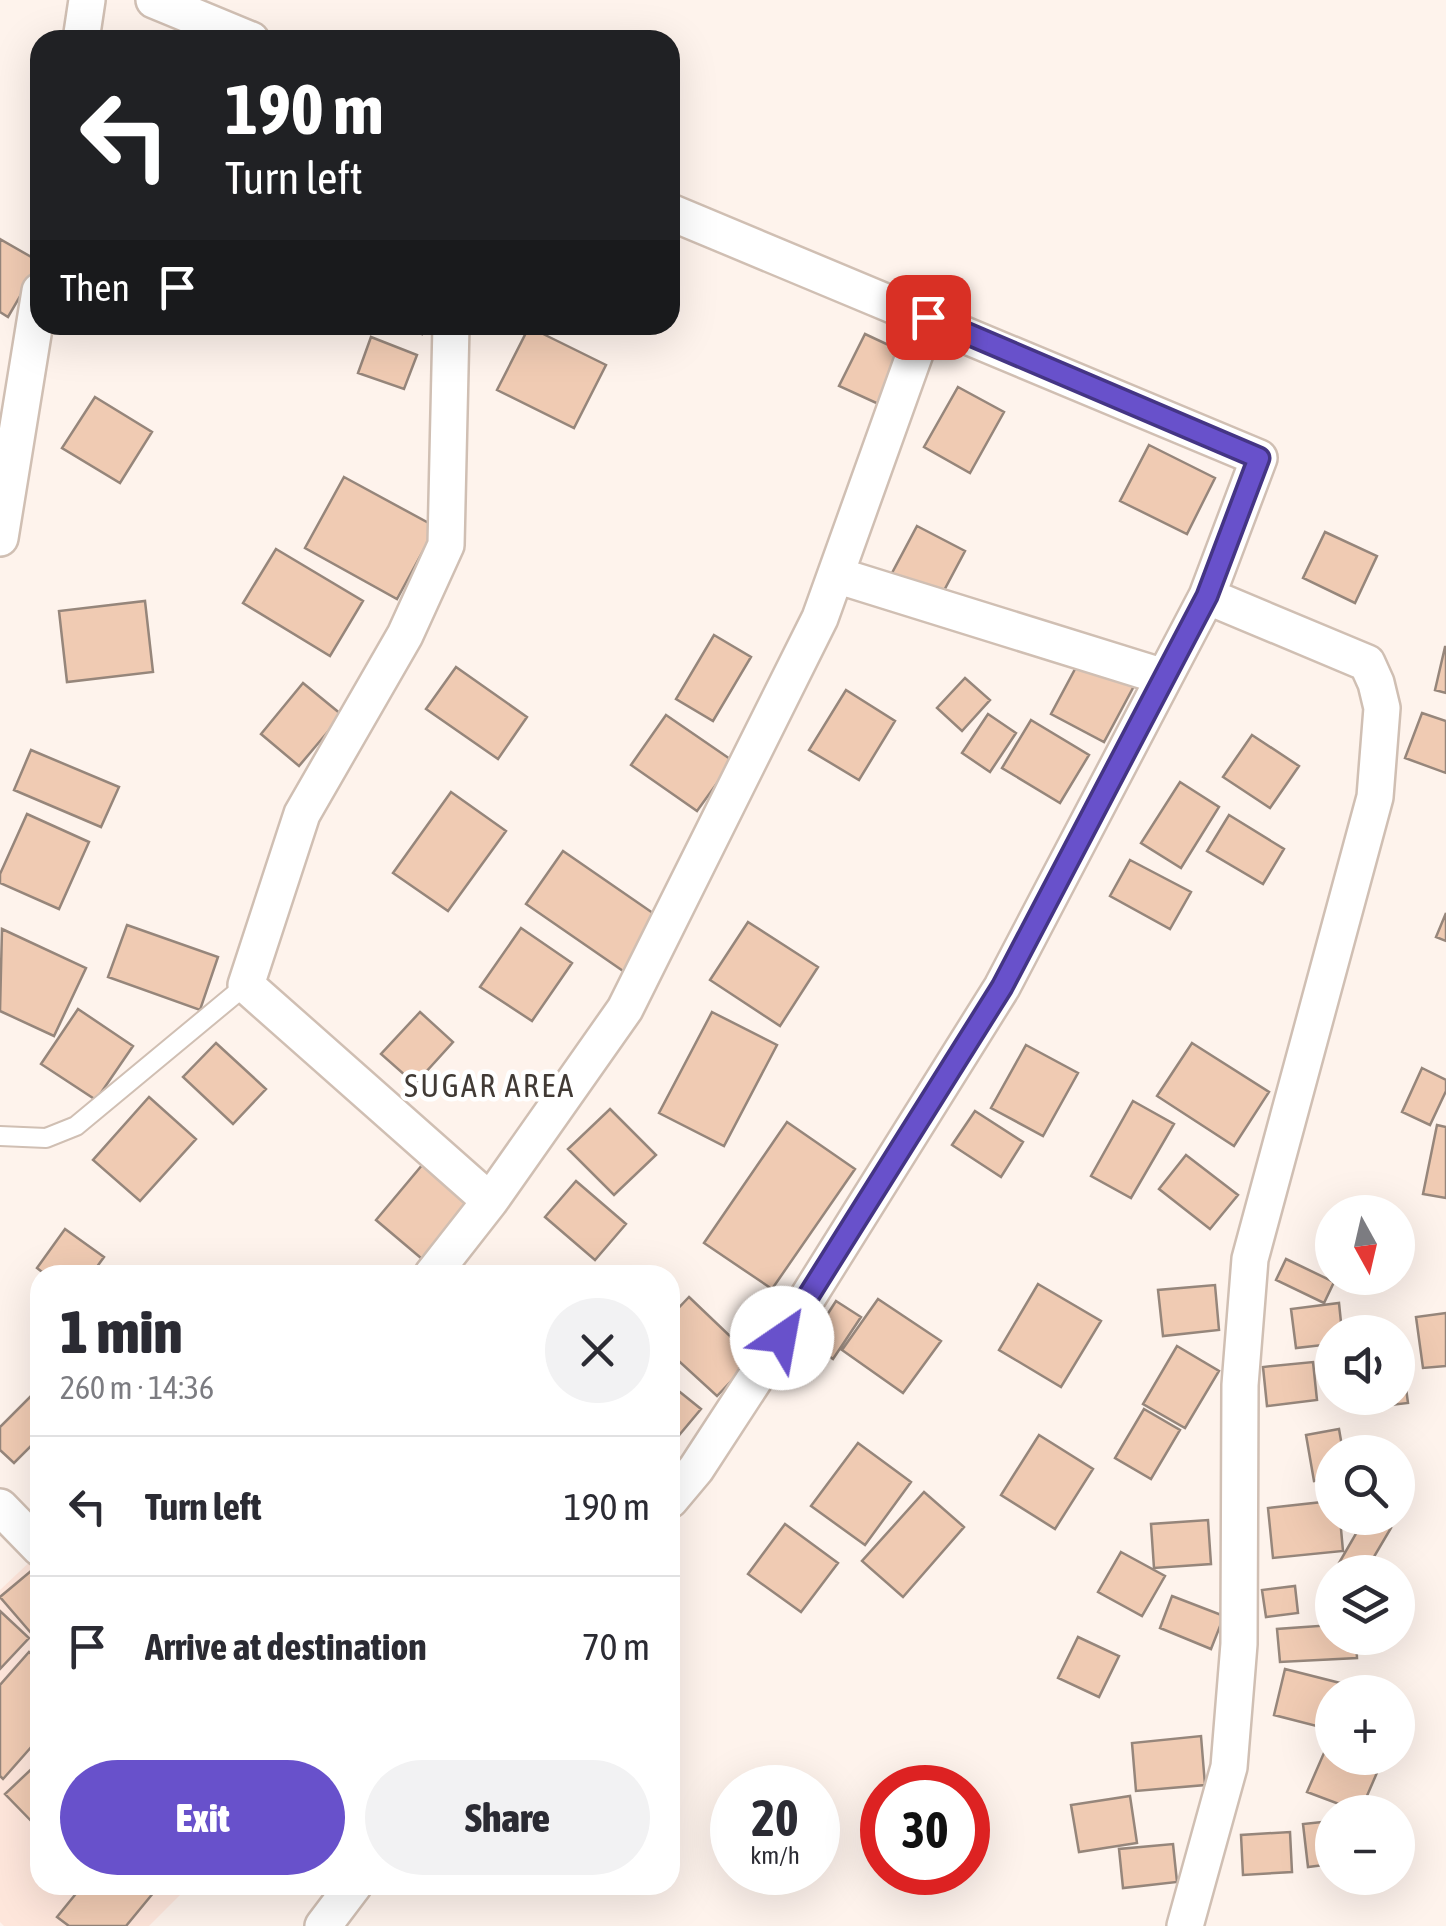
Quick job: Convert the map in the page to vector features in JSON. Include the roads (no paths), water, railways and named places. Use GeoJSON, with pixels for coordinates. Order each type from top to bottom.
{"type":"FeatureCollection","features":[{"type":"Feature","properties":{"kind":"street"},"geometry":{"type":"LineString","coordinates":[[82,30],[87,0]]}},
{"type":"Feature","properties":{"kind":"street"},"geometry":{"type":"LineString","coordinates":[[154,0],[227,30]]}},
{"type":"Feature","properties":{"kind":"street"},"geometry":{"type":"LineString","coordinates":[[680,216],[1259,458],[1207,596],[1002,987],[792,1322],[680,1488]]}},
{"type":"Feature","properties":{"kind":"street"},"geometry":{"type":"LineString","coordinates":[[440,1265],[625,1009],[820,618],[928,317]]}},
{"type":"Feature","properties":{"kind":"street"},"geometry":{"type":"LineString","coordinates":[[0,538],[33,335]]}},
{"type":"Feature","properties":{"kind":"street"},"geometry":{"type":"LineString","coordinates":[[451,335],[446,545],[405,635],[302,814],[246,985],[490,1200]]}},
{"type":"Feature","properties":{"kind":"street"},"geometry":{"type":"LineString","coordinates":[[836,575],[1164,677]]}},
{"type":"Feature","properties":{"kind":"street"},"geometry":{"type":"LineString","coordinates":[[1185,1926],[1228,1767],[1239,1644],[1240,1385],[1250,1259],[1375,797],[1382,708],[1367,663],[1207,596]]}},
{"type":"Feature","properties":{"kind":"street"},"geometry":{"type":"LineString","coordinates":[[0,1507],[30,1538]]}},
{"type":"Feature","properties":{"kind":"street"},"geometry":{"type":"LineString","coordinates":[[323,1926],[346,1895]]}},
{"type":"Feature","properties":{"kind":"lane"},"geometry":{"type":"LineString","coordinates":[[0,1136],[46,1138],[76,1126],[246,985]]}},
{"type":"Feature","properties":{"kind":"district","name":"SUGAR AREA"},"geometry":{"type":"Point","coordinates":[490,1086]}}]}
